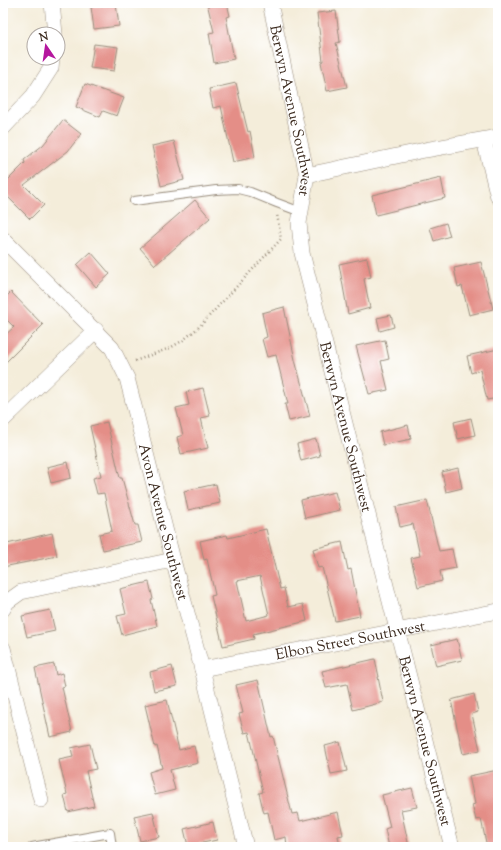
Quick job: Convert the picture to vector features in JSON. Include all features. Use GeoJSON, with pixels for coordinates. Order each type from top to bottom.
{"type":"FeatureCollection","features":[{"type":"Feature","properties":{"kind":"street"},"geometry":{"type":"LineString","coordinates":[[52,3],[54,26]]}},
{"type":"Feature","properties":{"kind":"street","name":"Berwyn Avenue Southwest"},"geometry":{"type":"LineString","coordinates":[[270,3],[306,174],[299,223],[302,253],[452,847]]}},
{"type":"Feature","properties":{"kind":"street"},"geometry":{"type":"LineString","coordinates":[[3,128],[33,96],[52,66]]}},
{"type":"Feature","properties":{"kind":"street"},"geometry":{"type":"LineString","coordinates":[[306,174],[491,138],[498,196]]}},
{"type":"Feature","properties":{"kind":"street","name":"Avon Avenue Southwest"},"geometry":{"type":"LineString","coordinates":[[3,239],[96,330],[112,348],[127,378],[246,847]]}},
{"type":"Feature","properties":{"kind":"street"},"geometry":{"type":"LineString","coordinates":[[3,420],[96,330]]}},
{"type":"Feature","properties":{"kind":"street"},"geometry":{"type":"LineString","coordinates":[[3,609],[7,602],[21,592],[173,560]]}},
{"type":"Feature","properties":{"kind":"street","name":"Elbon Street Southwest"},"geometry":{"type":"LineString","coordinates":[[202,669],[498,611]]}},
{"type":"Feature","properties":{"kind":"street"},"geometry":{"type":"LineString","coordinates":[[3,648],[41,800]]}},
{"type":"Feature","properties":{"kind":"lane"},"geometry":{"type":"LineString","coordinates":[[134,202],[216,190],[238,189],[250,192],[277,204],[301,212]]}},
{"type":"Feature","properties":{"kind":"lane"},"geometry":{"type":"LineString","coordinates":[[32,847],[110,833],[112,847]]}},
{"type":"Feature","properties":{"kind":"path"},"geometry":{"type":"LineString","coordinates":[[135,360],[170,348],[182,341],[198,328],[281,239],[277,204]]}},
{"type":"Feature","properties":{"kind":"building"},"geometry":{"type":"Polygon","coordinates":[[[207,3],[227,3],[230,16],[226,17],[234,59],[214,63],[209,33],[214,32],[207,3]]]}},
{"type":"Feature","properties":{"kind":"building"},"geometry":{"type":"Polygon","coordinates":[[[116,4],[119,26],[94,29],[91,7],[116,4]]]}},
{"type":"Feature","properties":{"kind":"building"},"geometry":{"type":"Polygon","coordinates":[[[336,11],[340,42],[336,43],[347,87],[327,91],[321,62],[323,61],[317,13],[336,11]]]}},
{"type":"Feature","properties":{"kind":"building"},"geometry":{"type":"Polygon","coordinates":[[[94,44],[118,47],[114,71],[90,68],[94,44]]]}},
{"type":"Feature","properties":{"kind":"building"},"geometry":{"type":"Polygon","coordinates":[[[236,83],[248,132],[250,131],[255,157],[233,162],[221,106],[213,108],[209,89],[236,83]]]}},
{"type":"Feature","properties":{"kind":"building"},"geometry":{"type":"Polygon","coordinates":[[[85,84],[124,98],[117,116],[103,111],[100,117],[76,107],[85,84]]]}},
{"type":"Feature","properties":{"kind":"building"},"geometry":{"type":"Polygon","coordinates":[[[63,120],[81,134],[68,151],[24,185],[44,205],[30,219],[3,192],[3,185],[25,163],[24,160],[43,145],[63,120]]]}},
{"type":"Feature","properties":{"kind":"building"},"geometry":{"type":"Polygon","coordinates":[[[174,141],[184,180],[161,186],[152,146],[174,141]]]}},
{"type":"Feature","properties":{"kind":"building"},"geometry":{"type":"Polygon","coordinates":[[[441,178],[445,198],[376,215],[372,195],[441,178]]]}},
{"type":"Feature","properties":{"kind":"building"},"geometry":{"type":"Polygon","coordinates":[[[195,200],[210,218],[155,265],[140,248],[195,200]]]}},
{"type":"Feature","properties":{"kind":"building"},"geometry":{"type":"Polygon","coordinates":[[[446,223],[450,236],[434,241],[430,228],[446,223]]]}},
{"type":"Feature","properties":{"kind":"building"},"geometry":{"type":"Polygon","coordinates":[[[91,252],[110,274],[96,287],[77,265],[91,252]]]}},
{"type":"Feature","properties":{"kind":"building"},"geometry":{"type":"Polygon","coordinates":[[[367,258],[371,277],[364,279],[370,308],[348,314],[339,264],[367,258]]]}},
{"type":"Feature","properties":{"kind":"building"},"geometry":{"type":"Polygon","coordinates":[[[481,262],[493,309],[469,315],[462,286],[458,287],[454,268],[481,262]]]}},
{"type":"Feature","properties":{"kind":"building"},"geometry":{"type":"Polygon","coordinates":[[[11,292],[43,325],[3,365],[3,337],[14,327],[3,316],[3,300],[11,292]]]}},
{"type":"Feature","properties":{"kind":"building"},"geometry":{"type":"Polygon","coordinates":[[[284,307],[295,360],[310,416],[289,421],[285,404],[288,404],[276,355],[267,357],[262,339],[267,337],[262,313],[284,307]]]}},
{"type":"Feature","properties":{"kind":"building"},"geometry":{"type":"Polygon","coordinates":[[[391,315],[394,327],[380,331],[377,318],[391,315]]]}},
{"type":"Feature","properties":{"kind":"building"},"geometry":{"type":"Polygon","coordinates":[[[385,340],[389,359],[381,361],[388,390],[369,394],[356,346],[385,340]]]}},
{"type":"Feature","properties":{"kind":"building"},"geometry":{"type":"Polygon","coordinates":[[[498,349],[498,398],[487,400],[480,370],[471,373],[467,356],[498,349]]]}},
{"type":"Feature","properties":{"kind":"building"},"geometry":{"type":"Polygon","coordinates":[[[203,388],[210,416],[201,418],[208,448],[181,454],[177,437],[183,435],[176,408],[189,405],[186,392],[203,388]]]}},
{"type":"Feature","properties":{"kind":"building"},"geometry":{"type":"Polygon","coordinates":[[[471,418],[475,435],[458,439],[454,422],[471,418]]]}},
{"type":"Feature","properties":{"kind":"building"},"geometry":{"type":"Polygon","coordinates":[[[107,422],[120,478],[122,478],[135,525],[138,525],[142,542],[103,550],[99,534],[112,531],[104,493],[97,494],[93,478],[101,476],[90,426],[107,422]]]}},
{"type":"Feature","properties":{"kind":"building"},"geometry":{"type":"Polygon","coordinates":[[[408,425],[411,439],[383,445],[380,432],[408,425]]]}},
{"type":"Feature","properties":{"kind":"building"},"geometry":{"type":"Polygon","coordinates":[[[316,439],[320,456],[301,461],[297,444],[316,439]]]}},
{"type":"Feature","properties":{"kind":"building"},"geometry":{"type":"Polygon","coordinates":[[[68,462],[71,478],[51,483],[47,467],[68,462]]]}},
{"type":"Feature","properties":{"kind":"building"},"geometry":{"type":"Polygon","coordinates":[[[458,468],[462,488],[446,492],[442,472],[458,468]]]}},
{"type":"Feature","properties":{"kind":"building"},"geometry":{"type":"Polygon","coordinates":[[[216,484],[220,503],[188,510],[184,491],[216,484]]]}},
{"type":"Feature","properties":{"kind":"building"},"geometry":{"type":"Polygon","coordinates":[[[335,492],[340,510],[305,518],[301,500],[335,492]]]}},
{"type":"Feature","properties":{"kind":"building"},"geometry":{"type":"Polygon","coordinates":[[[427,500],[439,551],[452,549],[456,568],[440,571],[442,581],[418,587],[411,558],[420,556],[413,524],[400,527],[396,507],[427,500]]]}},
{"type":"Feature","properties":{"kind":"building"},"geometry":{"type":"Polygon","coordinates":[[[266,529],[280,589],[284,588],[288,607],[303,604],[307,621],[253,634],[254,639],[223,646],[211,596],[215,595],[207,559],[204,560],[200,541],[227,535],[228,538],[266,529]],[[260,576],[237,581],[246,621],[269,615],[260,576]]]}},
{"type":"Feature","properties":{"kind":"building"},"geometry":{"type":"Polygon","coordinates":[[[52,533],[57,556],[3,567],[3,545],[52,533]]]}},
{"type":"Feature","properties":{"kind":"building"},"geometry":{"type":"Polygon","coordinates":[[[342,542],[348,570],[351,569],[360,616],[335,621],[322,567],[318,568],[313,549],[342,542]]]}},
{"type":"Feature","properties":{"kind":"building"},"geometry":{"type":"Polygon","coordinates":[[[149,582],[153,599],[151,600],[157,626],[122,635],[117,616],[126,614],[120,589],[149,582]]]}},
{"type":"Feature","properties":{"kind":"building"},"geometry":{"type":"Polygon","coordinates":[[[50,610],[55,631],[27,637],[22,616],[50,610]]]}},
{"type":"Feature","properties":{"kind":"building"},"geometry":{"type":"Polygon","coordinates":[[[457,639],[462,660],[436,666],[431,645],[457,639]]]}},
{"type":"Feature","properties":{"kind":"building"},"geometry":{"type":"Polygon","coordinates":[[[375,659],[383,702],[353,710],[347,684],[326,688],[322,671],[375,659]]]}},
{"type":"Feature","properties":{"kind":"building"},"geometry":{"type":"Polygon","coordinates":[[[54,664],[56,675],[62,673],[65,686],[62,687],[72,732],[50,737],[35,668],[54,664]]]}},
{"type":"Feature","properties":{"kind":"building"},"geometry":{"type":"Polygon","coordinates":[[[172,666],[177,686],[154,691],[150,672],[172,666]]]}},
{"type":"Feature","properties":{"kind":"building"},"geometry":{"type":"Polygon","coordinates":[[[258,680],[271,737],[273,736],[292,814],[298,813],[300,821],[338,812],[343,835],[338,836],[340,847],[287,847],[286,837],[274,840],[268,812],[264,813],[259,793],[263,792],[249,732],[244,733],[239,714],[243,713],[236,685],[258,680]]]}},
{"type":"Feature","properties":{"kind":"building"},"geometry":{"type":"Polygon","coordinates":[[[474,694],[478,712],[472,714],[480,750],[463,754],[451,700],[474,694]]]}},
{"type":"Feature","properties":{"kind":"building"},"geometry":{"type":"Polygon","coordinates":[[[167,700],[179,750],[194,746],[198,763],[170,770],[175,790],[155,795],[149,772],[162,768],[157,746],[155,747],[145,705],[167,700]]]}},
{"type":"Feature","properties":{"kind":"building"},"geometry":{"type":"Polygon","coordinates":[[[340,742],[347,771],[331,774],[325,746],[340,742]]]}},
{"type":"Feature","properties":{"kind":"building"},"geometry":{"type":"Polygon","coordinates":[[[90,744],[96,769],[86,771],[94,806],[68,812],[64,795],[67,794],[59,760],[73,757],[71,748],[90,744]]]}},
{"type":"Feature","properties":{"kind":"building"},"geometry":{"type":"Polygon","coordinates":[[[498,770],[498,844],[487,847],[481,819],[476,820],[472,805],[475,804],[469,776],[498,770]]]}},
{"type":"Feature","properties":{"kind":"building"},"geometry":{"type":"Polygon","coordinates":[[[412,788],[417,807],[401,810],[409,847],[389,847],[385,829],[390,827],[382,795],[412,788]]]}},
{"type":"Feature","properties":{"kind":"building"},"geometry":{"type":"Polygon","coordinates":[[[153,812],[159,837],[140,841],[134,816],[153,812]]]}},
{"type":"Feature","properties":{"kind":"building"},"geometry":{"type":"Polygon","coordinates":[[[213,822],[217,840],[188,846],[184,829],[213,822]]]}}]}
